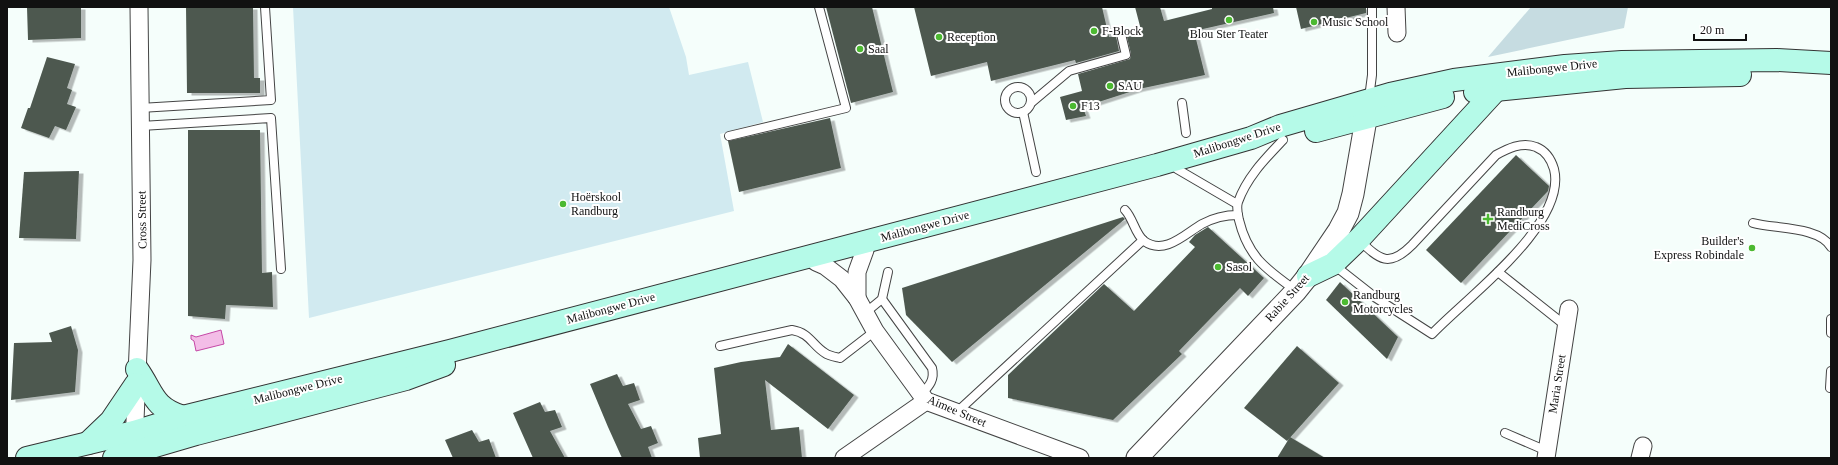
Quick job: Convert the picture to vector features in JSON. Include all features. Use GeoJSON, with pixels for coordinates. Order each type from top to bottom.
{"type":"FeatureCollection","features":[{"type":"Feature","properties":{"kind":"main road","name":"Malibongwe Drive"},"geometry":{"type":"LineString","coordinates":[[27,458],[88,443],[129,450],[406,379],[454,362],[816,262],[1177,169],[1283,140],[1367,109],[1409,90],[1454,80],[1579,65],[1661,60],[1777,60],[1831,63]]}},
{"type":"Feature","properties":{"kind":"main road","name":"Malibongwe Drive"},"geometry":{"type":"LineString","coordinates":[[129,450],[183,417],[450,351],[1157,165],[1251,138],[1280,126],[1367,109],[1449,96],[1625,77],[1831,76]]}},
{"type":"Feature","properties":{"kind":"main road"},"geometry":{"type":"LineString","coordinates":[[1302,284],[1333,264],[1359,239],[1496,90]]}},
{"type":"Feature","properties":{"kind":"main road"},"geometry":{"type":"LineString","coordinates":[[88,443],[111,420],[136,377],[162,408],[183,417]]}},
{"type":"Feature","properties":{"kind":"street","name":"Cross Street"},"geometry":{"type":"LineString","coordinates":[[129,450],[136,377],[142,260],[139,7]]}},
{"type":"Feature","properties":{"kind":"street"},"geometry":{"type":"LineString","coordinates":[[1396,7],[1397,33]]}},
{"type":"Feature","properties":{"kind":"street","name":"Rabie Street"},"geometry":{"type":"LineString","coordinates":[[1137,458],[1302,284],[1339,230],[1348,213],[1353,194],[1367,109]]}},
{"type":"Feature","properties":{"kind":"street"},"geometry":{"type":"LineString","coordinates":[[861,305],[857,272],[865,250]]}},
{"type":"Feature","properties":{"kind":"street","name":"Aimee Street"},"geometry":{"type":"LineString","coordinates":[[816,262],[825,266],[842,279],[861,305],[875,331],[923,398],[956,413],[1080,458]]}},
{"type":"Feature","properties":{"kind":"street","name":"Maria Street"},"geometry":{"type":"LineString","coordinates":[[1546,455],[1569,309]]}},
{"type":"Feature","properties":{"kind":"street"},"geometry":{"type":"LineString","coordinates":[[844,458],[923,398]]}},
{"type":"Feature","properties":{"kind":"lane"},"geometry":{"type":"LineString","coordinates":[[140,108],[271,100],[265,7]]}},
{"type":"Feature","properties":{"kind":"lane"},"geometry":{"type":"LineString","coordinates":[[728,136],[846,108],[819,7]]}},
{"type":"Feature","properties":{"kind":"lane"},"geometry":{"type":"LineString","coordinates":[[1367,109],[1372,74],[1372,7]]}},
{"type":"Feature","properties":{"kind":"lane"},"geometry":{"type":"LineString","coordinates":[[1031,103],[1030,94],[1024,88],[1016,87],[1008,91],[1005,99],[1007,107],[1014,112],[1023,112],[1030,107],[1031,103],[1069,71],[1126,55],[1121,34]]}},
{"type":"Feature","properties":{"kind":"lane"},"geometry":{"type":"LineString","coordinates":[[1182,103],[1186,133]]}},
{"type":"Feature","properties":{"kind":"lane"},"geometry":{"type":"LineString","coordinates":[[1023,112],[1036,172]]}},
{"type":"Feature","properties":{"kind":"lane"},"geometry":{"type":"LineString","coordinates":[[141,126],[272,118],[281,268]]}},
{"type":"Feature","properties":{"kind":"lane"},"geometry":{"type":"LineString","coordinates":[[1283,140],[1257,169],[1237,204],[1238,215],[1242,232],[1251,252],[1271,272],[1302,284]]}},
{"type":"Feature","properties":{"kind":"lane"},"geometry":{"type":"LineString","coordinates":[[1333,264],[1376,298],[1432,334],[1448,317],[1469,300],[1498,272],[1534,231],[1545,216],[1555,187],[1555,174],[1552,163],[1544,150],[1534,146],[1521,145],[1509,148],[1496,155],[1412,245],[1397,258],[1389,260],[1381,257],[1359,239]]}},
{"type":"Feature","properties":{"kind":"lane"},"geometry":{"type":"LineString","coordinates":[[1177,169],[1237,204]]}},
{"type":"Feature","properties":{"kind":"lane"},"geometry":{"type":"LineString","coordinates":[[1125,210],[1130,216],[1143,240],[1152,245],[1175,243],[1204,223],[1230,215],[1238,215]]}},
{"type":"Feature","properties":{"kind":"lane"},"geometry":{"type":"LineString","coordinates":[[1753,223],[1817,235],[1831,247]]}},
{"type":"Feature","properties":{"kind":"lane"},"geometry":{"type":"LineString","coordinates":[[956,413],[1143,240]]}},
{"type":"Feature","properties":{"kind":"lane"},"geometry":{"type":"LineString","coordinates":[[888,272],[882,299],[932,368],[934,377],[923,398]]}},
{"type":"Feature","properties":{"kind":"lane"},"geometry":{"type":"LineString","coordinates":[[1498,272],[1566,326]]}},
{"type":"Feature","properties":{"kind":"lane"},"geometry":{"type":"LineString","coordinates":[[861,305],[882,299]]}},
{"type":"Feature","properties":{"kind":"lane"},"geometry":{"type":"LineString","coordinates":[[1831,319],[1831,333]]}},
{"type":"Feature","properties":{"kind":"lane"},"geometry":{"type":"LineString","coordinates":[[720,346],[792,330],[800,332],[811,339],[825,354],[840,358],[875,331]]}},
{"type":"Feature","properties":{"kind":"lane"},"geometry":{"type":"LineString","coordinates":[[1830,388],[1831,372]]}},
{"type":"Feature","properties":{"kind":"lane"},"geometry":{"type":"LineString","coordinates":[[1505,434],[1546,455]]}},
{"type":"Feature","properties":{"kind":"shaded area"},"geometry":{"type":"Polygon","coordinates":[[[293,7],[669,7],[686,57],[689,75],[748,62],[763,122],[720,134],[734,211],[309,318],[293,7]]]}},
{"type":"Feature","properties":{"kind":"shaded area"},"geometry":{"type":"Polygon","coordinates":[[[1531,7],[1628,7],[1624,28],[1488,57],[1531,7]]]}},
{"type":"Feature","properties":{"kind":"shaded area"},"geometry":{"type":"Polygon","coordinates":[[[221,330],[224,344],[196,351],[191,335],[196,337],[221,330]]]}},
{"type":"Feature","properties":{"kind":"building"},"geometry":{"type":"Polygon","coordinates":[[[27,7],[81,7],[81,38],[28,40],[27,7]]]}},
{"type":"Feature","properties":{"kind":"building"},"geometry":{"type":"Polygon","coordinates":[[[186,7],[253,7],[254,78],[260,78],[260,93],[187,93],[186,7]]]}},
{"type":"Feature","properties":{"kind":"building","name":"Saal"},"geometry":{"type":"Polygon","coordinates":[[[826,7],[872,7],[893,92],[851,103],[826,7]]]}},
{"type":"Feature","properties":{"kind":"building"},"geometry":{"type":"Polygon","coordinates":[[[914,7],[1102,7],[1109,37],[1116,36],[1119,51],[1076,63],[1075,60],[991,81],[987,62],[931,76],[914,7]]]}},
{"type":"Feature","properties":{"kind":"building"},"geometry":{"type":"Polygon","coordinates":[[[1135,7],[1160,7],[1164,21],[1212,9],[1212,7],[1273,7],[1274,13],[1194,31],[1205,75],[1139,89],[1083,107],[1086,116],[1066,120],[1060,97],[1082,91],[1078,74],[1130,59],[1131,54],[1126,33],[1141,30],[1135,7]]]}},
{"type":"Feature","properties":{"kind":"building","name":"Music School"},"geometry":{"type":"Polygon","coordinates":[[[1296,7],[1366,7],[1366,13],[1301,29],[1296,7]]]}},
{"type":"Feature","properties":{"kind":"building"},"geometry":{"type":"Polygon","coordinates":[[[47,57],[75,64],[67,88],[72,90],[67,104],[76,107],[66,130],[55,126],[49,138],[21,128],[28,108],[30,108],[47,57]]]}},
{"type":"Feature","properties":{"kind":"building"},"geometry":{"type":"Polygon","coordinates":[[[830,118],[841,168],[739,192],[728,141],[830,118]]]}},
{"type":"Feature","properties":{"kind":"building"},"geometry":{"type":"Polygon","coordinates":[[[188,130],[260,130],[262,273],[272,272],[273,307],[226,305],[225,319],[188,316],[188,130]]]}},
{"type":"Feature","properties":{"kind":"building","name":"Randburg MediCross"},"geometry":{"type":"Polygon","coordinates":[[[1516,155],[1549,186],[1548,191],[1461,283],[1426,250],[1516,155]]]}},
{"type":"Feature","properties":{"kind":"building"},"geometry":{"type":"Polygon","coordinates":[[[79,171],[76,239],[19,238],[24,172],[79,171]]]}},
{"type":"Feature","properties":{"kind":"building"},"geometry":{"type":"Polygon","coordinates":[[[1123,217],[1125,219],[952,362],[906,315],[902,288],[1123,217]]]}},
{"type":"Feature","properties":{"kind":"building"},"geometry":{"type":"Polygon","coordinates":[[[1208,227],[1264,278],[1248,296],[1240,288],[1179,351],[1182,354],[1113,420],[1008,398],[1008,375],[1104,284],[1134,311],[1195,247],[1189,242],[1195,235],[1208,227]]]}},
{"type":"Feature","properties":{"kind":"building"},"geometry":{"type":"Polygon","coordinates":[[[1340,282],[1398,337],[1387,359],[1326,300],[1340,282]]]}},
{"type":"Feature","properties":{"kind":"building"},"geometry":{"type":"Polygon","coordinates":[[[71,326],[78,350],[75,392],[11,400],[14,343],[52,342],[49,333],[71,326]]]}},
{"type":"Feature","properties":{"kind":"building"},"geometry":{"type":"Polygon","coordinates":[[[788,344],[854,395],[828,429],[765,380],[771,430],[799,427],[802,458],[700,458],[698,438],[721,434],[714,368],[741,362],[780,357],[788,344]]]}},
{"type":"Feature","properties":{"kind":"building"},"geometry":{"type":"Polygon","coordinates":[[[1297,346],[1339,383],[1287,441],[1244,408],[1297,346]]]}},
{"type":"Feature","properties":{"kind":"building"},"geometry":{"type":"Polygon","coordinates":[[[617,374],[623,386],[634,383],[640,400],[628,404],[641,429],[651,426],[658,443],[648,447],[652,458],[622,458],[590,384],[617,374]]]}},
{"type":"Feature","properties":{"kind":"building"},"geometry":{"type":"Polygon","coordinates":[[[540,402],[545,412],[555,410],[562,427],[550,431],[565,458],[533,458],[513,413],[540,402]]]}},
{"type":"Feature","properties":{"kind":"building"},"geometry":{"type":"Polygon","coordinates":[[[472,430],[479,442],[489,439],[496,458],[453,458],[445,440],[472,430]]]}},
{"type":"Feature","properties":{"kind":"building"},"geometry":{"type":"Polygon","coordinates":[[[1290,437],[1325,458],[1277,458],[1290,437]]]}},
{"type":"Feature","properties":{"kind":"place","name":"Blou Ster Teater"},"geometry":{"type":"Point","coordinates":[1229,20]}},
{"type":"Feature","properties":{"kind":"place","name":"Music School"},"geometry":{"type":"Point","coordinates":[1314,22]}},
{"type":"Feature","properties":{"kind":"place","name":"F-Block"},"geometry":{"type":"Point","coordinates":[1094,31]}},
{"type":"Feature","properties":{"kind":"place","name":"Reception"},"geometry":{"type":"Point","coordinates":[939,37]}},
{"type":"Feature","properties":{"kind":"place","name":"Saal"},"geometry":{"type":"Point","coordinates":[860,49]}},
{"type":"Feature","properties":{"kind":"place","name":"SAU"},"geometry":{"type":"Point","coordinates":[1110,86]}},
{"type":"Feature","properties":{"kind":"place","name":"F13"},"geometry":{"type":"Point","coordinates":[1073,106]}},
{"type":"Feature","properties":{"kind":"place","name":"Hoërskool Randburg"},"geometry":{"type":"Point","coordinates":[563,204]}},
{"type":"Feature","properties":{"kind":"place","name":"Randburg MediCross"},"geometry":{"type":"Point","coordinates":[1488,219]}},
{"type":"Feature","properties":{"kind":"place","name":"Builder's Express Robindale"},"geometry":{"type":"Point","coordinates":[1752,248]}},
{"type":"Feature","properties":{"kind":"place","name":"Sasol"},"geometry":{"type":"Point","coordinates":[1218,267]}},
{"type":"Feature","properties":{"kind":"place","name":"Randburg Motorcycles"},"geometry":{"type":"Point","coordinates":[1345,302]}}]}
